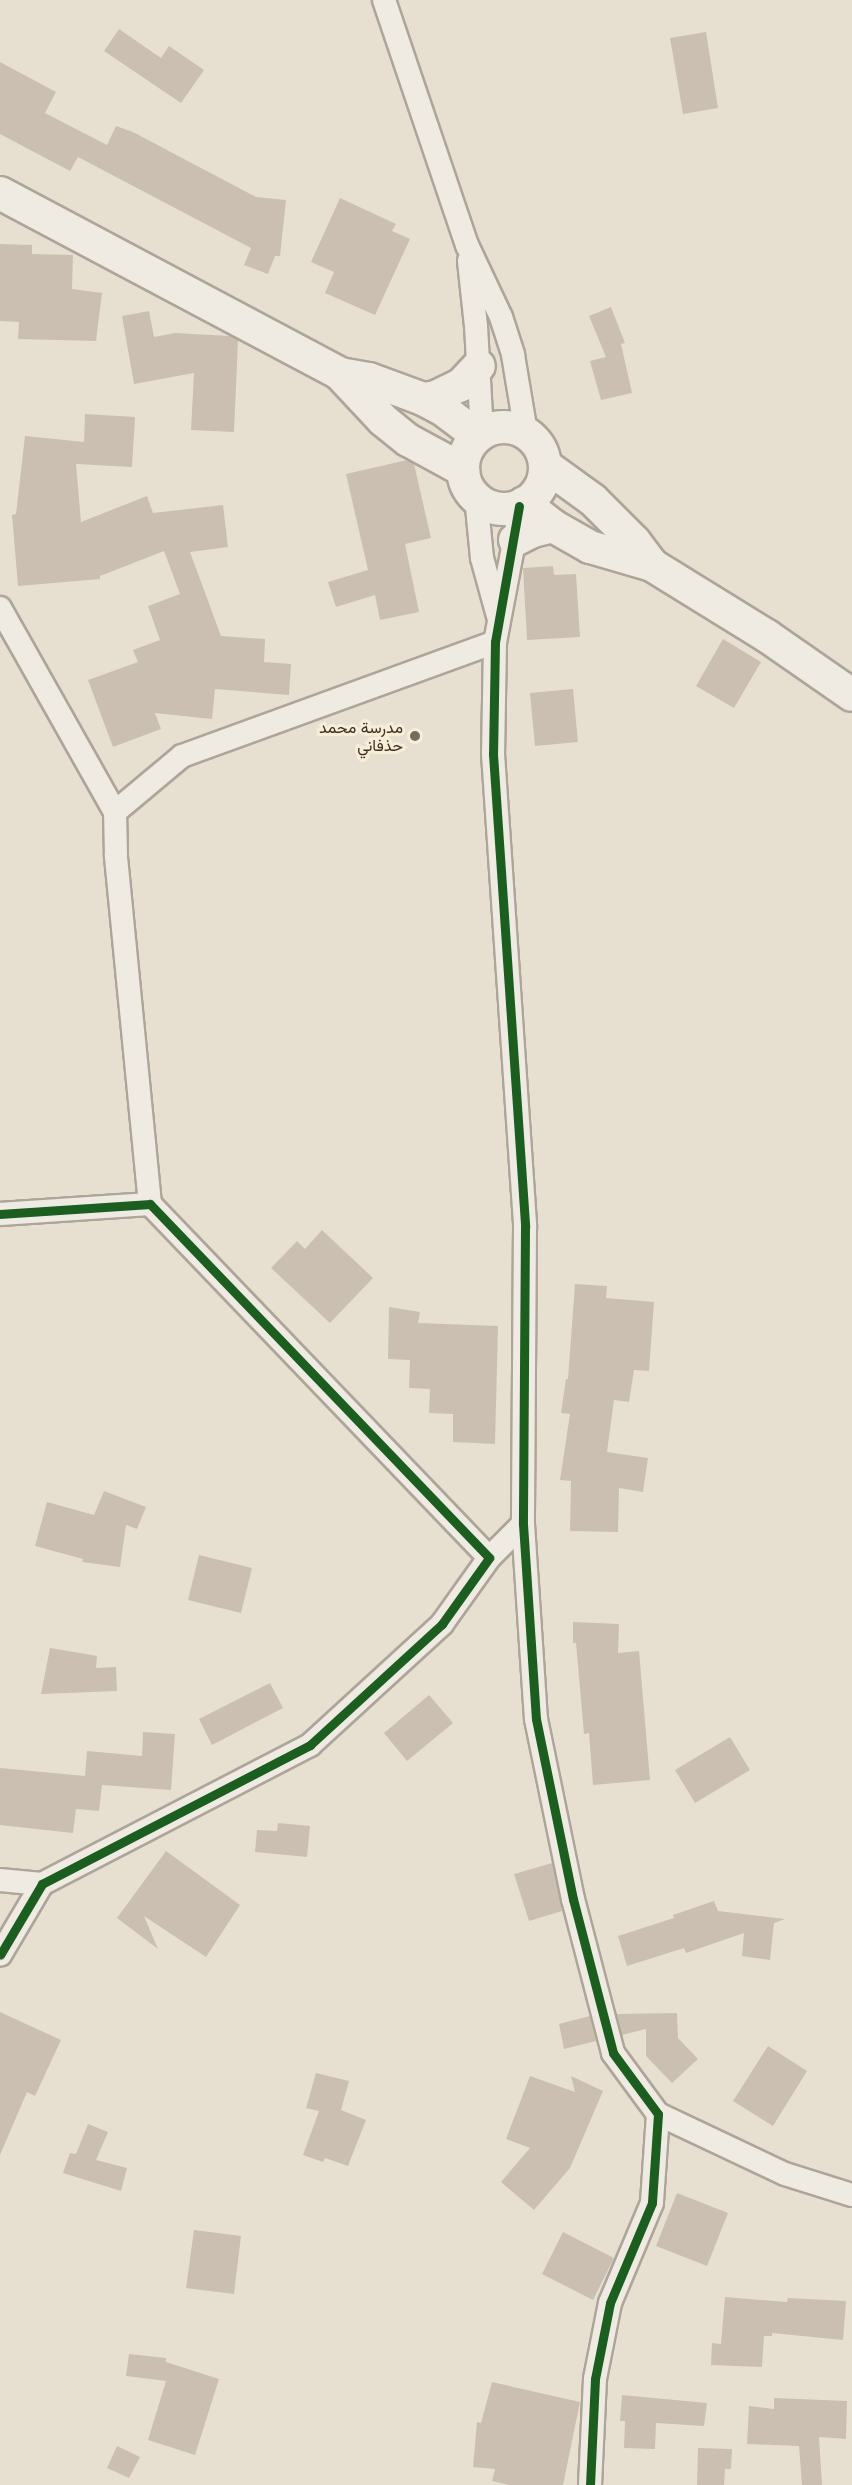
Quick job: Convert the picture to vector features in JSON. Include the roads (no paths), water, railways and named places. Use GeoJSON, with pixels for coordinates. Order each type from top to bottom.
{"type":"FeatureCollection","features":[{"type":"Feature","properties":{"kind":"street"},"geometry":{"type":"LineString","coordinates":[[384,0],[467,245],[501,317],[517,375],[526,434]]}},
{"type":"Feature","properties":{"kind":"street"},"geometry":{"type":"LineString","coordinates":[[0,193],[340,374],[378,382],[423,399],[480,435]]}},
{"type":"Feature","properties":{"kind":"street"},"geometry":{"type":"LineString","coordinates":[[467,245],[479,366],[480,435]]}},
{"type":"Feature","properties":{"kind":"street"},"geometry":{"type":"LineString","coordinates":[[423,399],[436,397],[461,385],[479,366]]}},
{"type":"Feature","properties":{"kind":"street"},"geometry":{"type":"LineString","coordinates":[[340,374],[383,420],[469,484],[494,508],[522,505],[539,490],[546,466],[543,453],[526,434],[502,427],[480,435],[469,446],[469,484],[482,558],[498,616]]}},
{"type":"Feature","properties":{"kind":"street"},"geometry":{"type":"LineString","coordinates":[[546,466],[570,481],[608,513],[652,565]]}},
{"type":"Feature","properties":{"kind":"street"},"geometry":{"type":"LineString","coordinates":[[522,505],[590,547],[652,565],[767,636],[852,695]]}},
{"type":"Feature","properties":{"kind":"street"},"geometry":{"type":"LineString","coordinates":[[522,505],[498,616],[495,642],[494,754],[525,1227],[523,1524],[536,1719],[573,1899],[613,2053],[658,2114],[785,2174],[852,2195]]}},
{"type":"Feature","properties":{"kind":"street"},"geometry":{"type":"LineString","coordinates":[[515,540],[533,531],[553,526]]}},
{"type":"Feature","properties":{"kind":"street"},"geometry":{"type":"LineString","coordinates":[[0,608],[115,812],[116,855],[150,1204],[489,1558]]}},
{"type":"Feature","properties":{"kind":"street"},"geometry":{"type":"LineString","coordinates":[[115,812],[182,756],[495,642]]}},
{"type":"Feature","properties":{"kind":"street"},"geometry":{"type":"LineString","coordinates":[[0,1214],[150,1204]]}},
{"type":"Feature","properties":{"kind":"street"},"geometry":{"type":"LineString","coordinates":[[0,1955],[42,1884],[310,1745],[442,1624],[489,1558],[523,1524]]}},
{"type":"Feature","properties":{"kind":"street"},"geometry":{"type":"LineString","coordinates":[[0,1880],[42,1884]]}},
{"type":"Feature","properties":{"kind":"street"},"geometry":{"type":"LineString","coordinates":[[590,2485],[595,2379],[610,2303],[652,2203],[658,2114]]}},
{"type":"Feature","properties":{"kind":"place","name":"مدرسة محمد حذفاني"},"geometry":{"type":"Point","coordinates":[415,736]}}]}
